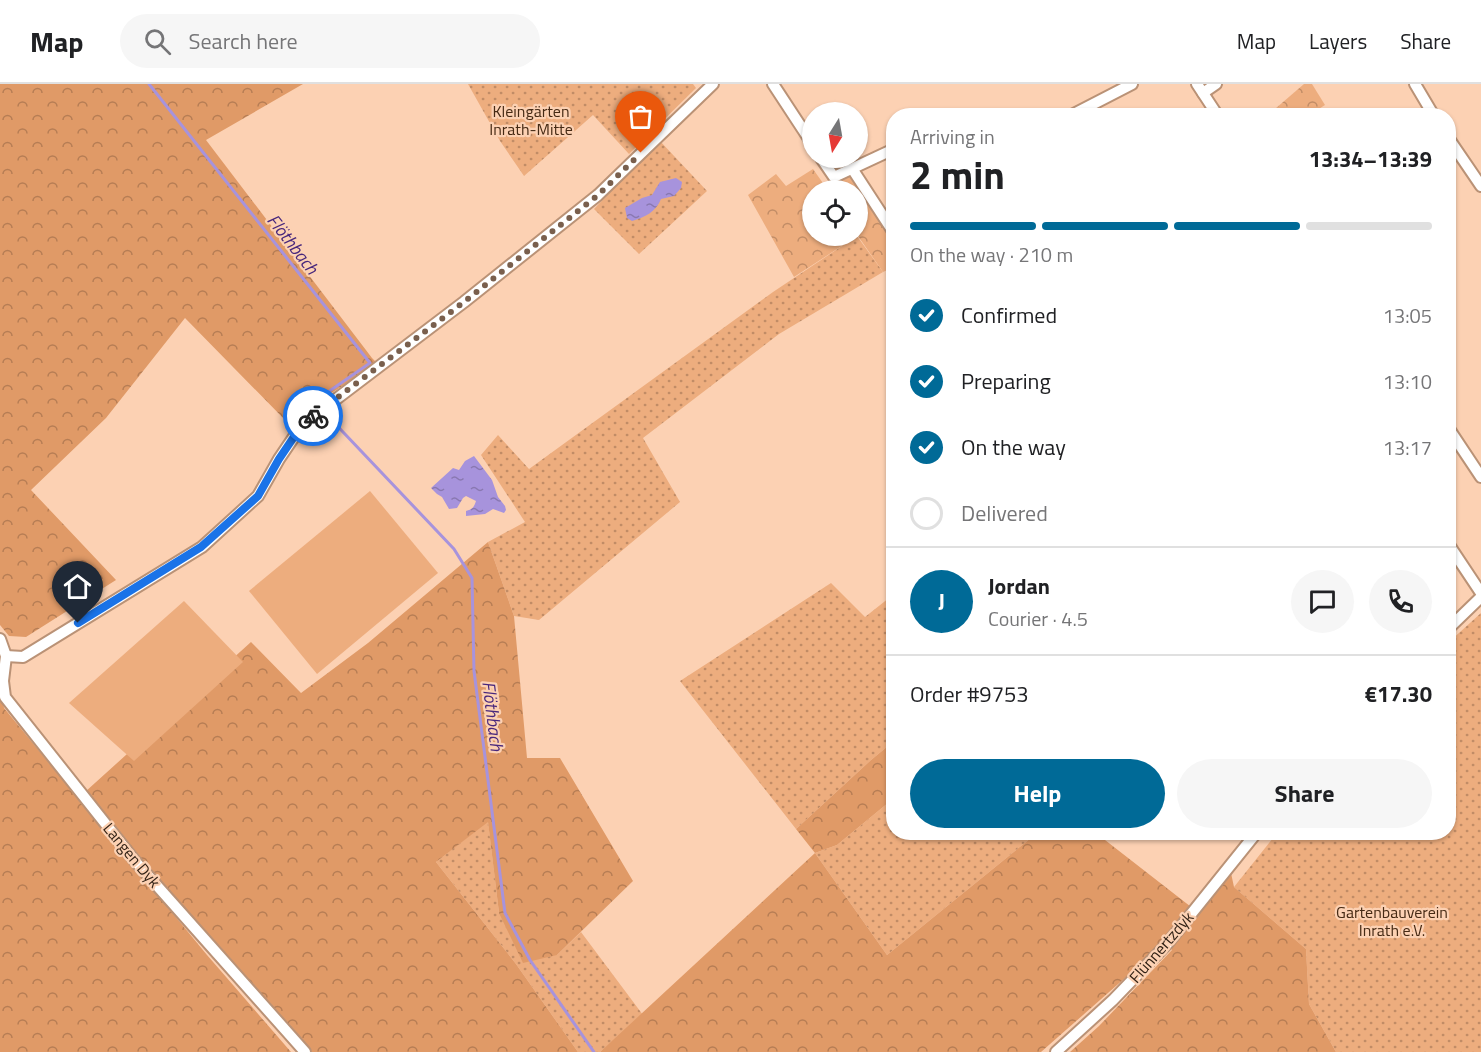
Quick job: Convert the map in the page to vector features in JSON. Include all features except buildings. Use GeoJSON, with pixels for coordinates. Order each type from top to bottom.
{"type":"FeatureCollection","features":[{"type":"Feature","properties":{"kind":"street"},"geometry":{"type":"LineString","coordinates":[[6,656],[23,657],[201,547],[258,496],[302,425],[464,302],[598,195],[713,84]]}},
{"type":"Feature","properties":{"kind":"street"},"geometry":{"type":"LineString","coordinates":[[772,84],[802,129]]}},
{"type":"Feature","properties":{"kind":"street"},"geometry":{"type":"LineString","coordinates":[[1086,108],[1132,84]]}},
{"type":"Feature","properties":{"kind":"street"},"geometry":{"type":"LineString","coordinates":[[1213,108],[1200,88],[1216,84]]}},
{"type":"Feature","properties":{"kind":"street"},"geometry":{"type":"LineString","coordinates":[[1415,84],[1429,108]]}},
{"type":"Feature","properties":{"kind":"street"},"geometry":{"type":"LineString","coordinates":[[1456,149],[1481,186]]}},
{"type":"Feature","properties":{"kind":"street"},"geometry":{"type":"LineString","coordinates":[[828,168],[834,177],[886,153]]}},
{"type":"Feature","properties":{"kind":"street"},"geometry":{"type":"LineString","coordinates":[[853,170],[886,221]]}},
{"type":"Feature","properties":{"kind":"street"},"geometry":{"type":"LineString","coordinates":[[1456,439],[1480,475]]}},
{"type":"Feature","properties":{"kind":"street"},"geometry":{"type":"LineString","coordinates":[[1456,556],[1481,595],[1456,621]]}},
{"type":"Feature","properties":{"kind":"street","name":"Langen Dyk"},"geometry":{"type":"LineString","coordinates":[[0,639],[6,656],[3,681],[5,697],[135,861],[305,1052]]}},
{"type":"Feature","properties":{"kind":"street","name":"Flünnertzdyk"},"geometry":{"type":"LineString","coordinates":[[1056,1052],[1113,1000],[1167,944],[1251,840]]}},
{"type":"Feature","properties":{"kind":"green space"},"geometry":{"type":"Polygon","coordinates":[[[0,84],[303,84],[206,140],[378,364],[286,421],[185,318],[106,418],[31,490],[116,580],[26,637],[9,636],[0,625],[0,84]]]}},
{"type":"Feature","properties":{"kind":"green space","name":"Kleingärten Inrath-Mitte"},"geometry":{"type":"Polygon","coordinates":[[[468,84],[693,84],[696,88],[629,154],[593,115],[524,176],[500,141],[468,84]]]}},
{"type":"Feature","properties":{"kind":"green space"},"geometry":{"type":"Polygon","coordinates":[[[1304,84],[1312,84],[1325,105],[1320,108],[1276,108],[1304,84]]]}},
{"type":"Feature","properties":{"kind":"green space"},"geometry":{"type":"Polygon","coordinates":[[[659,140],[707,191],[639,254],[594,209],[659,140]]]}},
{"type":"Feature","properties":{"kind":"green space"},"geometry":{"type":"Polygon","coordinates":[[[813,169],[821,180],[802,180],[802,246],[842,246],[794,277],[748,195],[776,174],[786,186],[813,169]]]}},
{"type":"Feature","properties":{"kind":"green space"},"geometry":{"type":"Polygon","coordinates":[[[851,174],[855,180],[838,180],[851,174]]]}},
{"type":"Feature","properties":{"kind":"green space"},"geometry":{"type":"Polygon","coordinates":[[[868,200],[886,228],[886,271],[883,272],[865,246],[868,246],[868,200]]]}},
{"type":"Feature","properties":{"kind":"green space"},"geometry":{"type":"Polygon","coordinates":[[[842,246],[864,246],[883,272],[779,334],[643,438],[680,502],[539,620],[514,616],[488,542],[525,522],[481,455],[498,435],[529,469],[773,292],[842,246]]]}},
{"type":"Feature","properties":{"kind":"green space"},"geometry":{"type":"Polygon","coordinates":[[[370,491],[438,573],[317,674],[249,591],[370,491]]]}},
{"type":"Feature","properties":{"kind":"green space"},"geometry":{"type":"Polygon","coordinates":[[[488,542],[514,616],[527,758],[560,758],[633,881],[557,955],[523,963],[499,913],[488,822],[436,862],[516,964],[578,1052],[306,1052],[85,792],[251,642],[301,693],[368,643],[488,542]]]}},
{"type":"Feature","properties":{"kind":"green space"},"geometry":{"type":"Polygon","coordinates":[[[831,583],[865,617],[886,600],[886,748],[796,829],[680,681],[831,583]]]}},
{"type":"Feature","properties":{"kind":"green space"},"geometry":{"type":"Polygon","coordinates":[[[184,601],[243,662],[134,761],[69,703],[184,601]]]}},
{"type":"Feature","properties":{"kind":"green space","name":"Gartenbauverein Inrath e.V."},"geometry":{"type":"Polygon","coordinates":[[[1481,613],[1481,1052],[1336,1052],[1309,1004],[1306,949],[1234,887],[1271,840],[1456,840],[1456,636],[1481,613]]]}},
{"type":"Feature","properties":{"kind":"green space"},"geometry":{"type":"Polygon","coordinates":[[[0,679],[4,708],[207,955],[291,1052],[0,1052],[0,679]]]}},
{"type":"Feature","properties":{"kind":"green space"},"geometry":{"type":"Polygon","coordinates":[[[886,748],[886,805],[837,845],[815,853],[796,829],[886,748]]]}},
{"type":"Feature","properties":{"kind":"green space"},"geometry":{"type":"Polygon","coordinates":[[[886,805],[886,840],[1028,840],[887,955],[815,853],[837,845],[886,805]]]}},
{"type":"Feature","properties":{"kind":"green space"},"geometry":{"type":"Polygon","coordinates":[[[488,821],[499,913],[557,955],[581,932],[643,1015],[600,1052],[578,1052],[516,964],[436,862],[488,821]]]}},
{"type":"Feature","properties":{"kind":"green space"},"geometry":{"type":"Polygon","coordinates":[[[1028,840],[1105,840],[1195,910],[1167,941],[1041,1052],[600,1052],[815,853],[887,955],[1028,840]]]}},
{"type":"Feature","properties":{"kind":"green space"},"geometry":{"type":"Polygon","coordinates":[[[1231,873],[1234,887],[1306,949],[1309,1004],[1336,1052],[1070,1052],[1099,1026],[1172,950],[1167,944],[1231,873]]]}},
{"type":"Feature","properties":{"kind":"water"},"geometry":{"type":"Polygon","coordinates":[[[676,178],[682,182],[681,188],[674,196],[661,199],[653,211],[641,218],[632,221],[627,218],[625,208],[652,195],[660,182],[676,178]]]}},
{"type":"Feature","properties":{"kind":"water"},"geometry":{"type":"Polygon","coordinates":[[[474,456],[492,480],[498,497],[505,506],[504,513],[493,509],[485,514],[466,516],[466,511],[473,508],[476,501],[466,496],[457,508],[449,509],[442,497],[431,488],[453,468],[459,470],[465,461],[474,456]]]}},
{"type":"Feature","properties":{"kind":"waterway","name":"Flöthbach"},"geometry":{"type":"LineString","coordinates":[[149,84],[370,363],[315,401],[320,406]]}},
{"type":"Feature","properties":{"kind":"waterway","name":"Flöthbach"},"geometry":{"type":"LineString","coordinates":[[325,413],[454,549],[472,578],[474,671],[505,913],[530,960],[594,1052]]}},
{"type":"Feature","properties":{"kind":"way so far"},"geometry":{"type":"LineString","coordinates":[[313,416],[464,302],[598,195],[641,153]]}},
{"type":"Feature","properties":{"kind":"route"},"geometry":{"type":"LineString","coordinates":[[78,623],[201,547],[258,496],[302,425],[313,416]]}}]}
